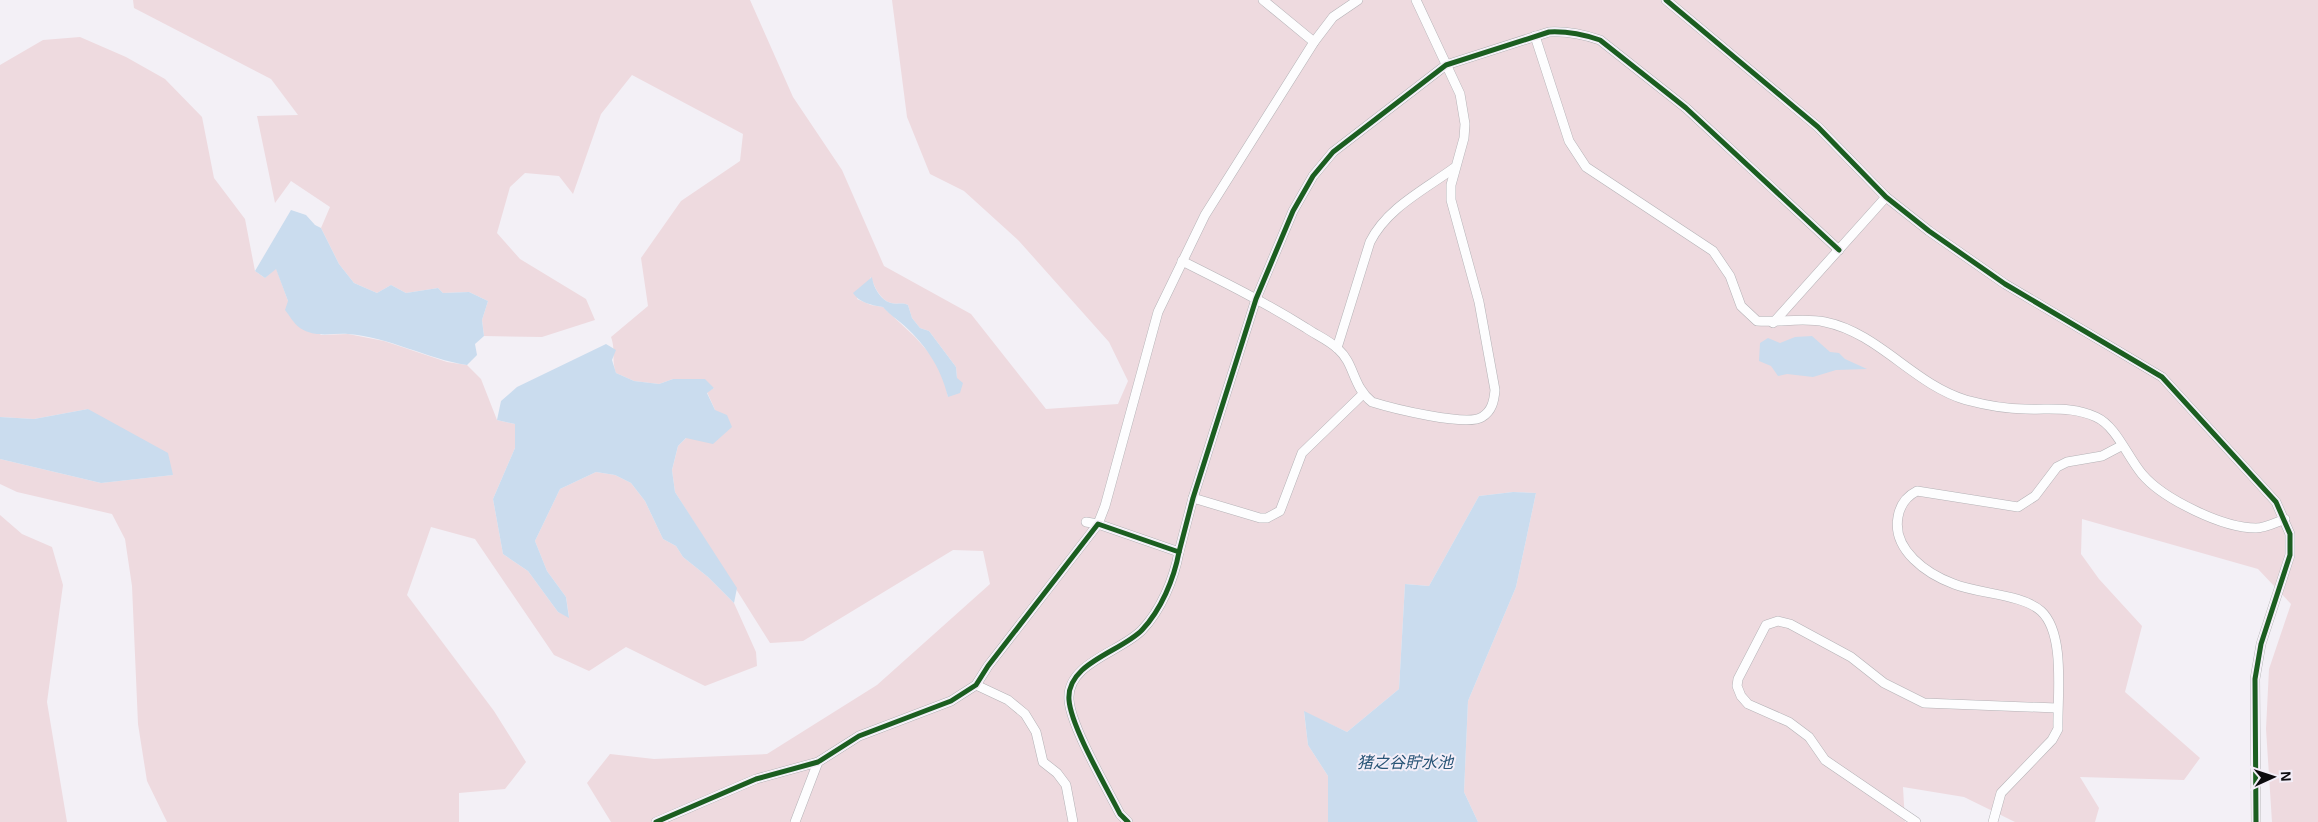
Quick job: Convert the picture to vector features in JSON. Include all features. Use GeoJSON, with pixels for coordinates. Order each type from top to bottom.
{"type":"FeatureCollection","features":[{"type":"Feature","properties":{"kind":"street"},"geometry":{"type":"LineString","coordinates":[[1263,0],[1314,42]]}},
{"type":"Feature","properties":{"kind":"street"},"geometry":{"type":"LineString","coordinates":[[656,822],[756,779],[818,762],[859,736],[951,702],[976,685],[988,666],[1098,524],[1105,506],[1158,312],[1205,215],[1314,42],[1333,17],[1358,0]]}},
{"type":"Feature","properties":{"kind":"street"},"geometry":{"type":"LineString","coordinates":[[1182,261],[1256,298],[1337,348],[1346,358],[1356,385],[1372,402],[1461,421],[1481,418],[1489,412],[1494,402],[1495,390],[1479,302],[1451,200],[1454,168],[1464,138],[1464,110],[1460,94],[1416,0]]}},
{"type":"Feature","properties":{"kind":"street"},"geometry":{"type":"LineString","coordinates":[[1666,0],[1818,127],[1886,197],[1929,231],[2005,284],[2162,377],[2271,496],[2285,519],[2290,534],[2290,555],[2261,644],[2256,679],[2256,822]]}},
{"type":"Feature","properties":{"kind":"street"},"geometry":{"type":"LineString","coordinates":[[1128,822],[1120,814],[1076,724],[1069,700],[1070,690],[1078,673],[1142,631],[1160,604],[1176,572],[1179,552],[1193,498],[1256,298],[1293,211],[1313,176],[1333,152],[1446,65],[1534,36],[1564,31],[1600,40],[1686,108],[1840,250]]}},
{"type":"Feature","properties":{"kind":"street"},"geometry":{"type":"LineString","coordinates":[[1534,36],[1569,141],[1586,167],[1713,252],[1724,264],[1742,306],[1748,315],[1757,321],[1774,323],[1806,320],[1840,326],[1862,336],[1920,378],[1965,399],[2008,408],[2079,409],[2098,418],[2112,428],[2121,446],[2155,487],[2196,510],[2226,523],[2257,528],[2285,519]]}},
{"type":"Feature","properties":{"kind":"street"},"geometry":{"type":"LineString","coordinates":[[1337,348],[1370,242],[1377,228],[1387,215],[1454,168]]}},
{"type":"Feature","properties":{"kind":"street"},"geometry":{"type":"LineString","coordinates":[[1774,323],[1886,197]]}},
{"type":"Feature","properties":{"kind":"street"},"geometry":{"type":"LineString","coordinates":[[1193,498],[1260,518],[1274,515],[1280,511],[1302,453],[1363,394]]}},
{"type":"Feature","properties":{"kind":"street"},"geometry":{"type":"LineString","coordinates":[[1993,822],[2001,794],[2052,740],[2058,729],[2057,639],[2042,612],[2028,603],[1972,590],[1932,574],[1906,551],[1899,539],[1896,526],[1898,512],[1903,502],[1917,491],[2018,507],[2035,496],[2057,467],[2067,462],[2102,456],[2121,446]]}},
{"type":"Feature","properties":{"kind":"street"},"geometry":{"type":"LineString","coordinates":[[1086,522],[1098,524],[1179,552]]}},
{"type":"Feature","properties":{"kind":"street"},"geometry":{"type":"LineString","coordinates":[[1916,822],[1825,760],[1809,737],[1789,722],[1748,704],[1741,696],[1738,679],[1766,625],[1778,621],[1790,624],[1851,657],[1884,683],[1924,703],[2057,708]]}},
{"type":"Feature","properties":{"kind":"street"},"geometry":{"type":"LineString","coordinates":[[976,685],[1008,700],[1025,714],[1036,732],[1043,762],[1057,773],[1066,785],[1073,822]]}},
{"type":"Feature","properties":{"kind":"street"},"geometry":{"type":"LineString","coordinates":[[795,822],[818,762]]}},
{"type":"Feature","properties":{"kind":"shaded area"},"geometry":{"type":"Polygon","coordinates":[[[133,0],[750,0],[793,97],[842,170],[884,266],[971,314],[1046,409],[1118,404],[1128,381],[1109,342],[1019,241],[964,191],[930,174],[907,117],[892,0],[2318,0],[2318,822],[2272,822],[2266,729],[2269,669],[2291,604],[2258,569],[2082,519],[2081,554],[2099,579],[2142,626],[2125,692],[2200,758],[2184,780],[2080,777],[2099,808],[2095,822],[2015,822],[1964,797],[1903,787],[1905,822],[1478,822],[1464,792],[1468,701],[1516,587],[1536,493],[1513,492],[1479,496],[1429,586],[1405,584],[1399,689],[1347,732],[1304,712],[1308,745],[1328,776],[1328,822],[611,822],[587,783],[610,754],[654,759],[767,754],[877,685],[990,584],[983,551],[953,550],[803,641],[770,643],[675,492],[672,470],[678,446],[715,410],[707,392],[714,388],[673,379],[659,384],[634,381],[616,373],[611,337],[648,306],[641,258],[681,201],[740,161],[743,134],[632,75],[601,114],[573,194],[559,176],[525,173],[510,187],[497,233],[520,259],[586,299],[595,320],[542,337],[484,336],[482,320],[488,301],[469,292],[443,293],[438,288],[406,293],[391,285],[377,293],[354,283],[339,264],[321,228],[330,207],[291,181],[275,203],[257,116],[298,115],[271,79],[134,8],[133,0]],[[871,277],[857,299],[871,305],[883,307],[915,337],[931,355],[944,378],[948,397],[957,378],[956,367],[929,331],[920,328],[912,318],[908,305],[893,304],[884,299],[878,292],[871,277]]]}},
{"type":"Feature","properties":{"kind":"shaded area"},"geometry":{"type":"Polygon","coordinates":[[[80,37],[126,57],[165,79],[202,117],[214,178],[245,219],[255,271],[265,278],[276,268],[288,301],[321,335],[348,334],[384,341],[447,362],[467,365],[481,379],[497,420],[515,424],[515,448],[493,499],[503,554],[528,571],[558,612],[569,617],[566,597],[547,571],[535,541],[560,489],[596,472],[615,475],[631,483],[645,501],[663,539],[676,546],[683,557],[708,577],[734,603],[756,652],[757,666],[705,686],[626,647],[589,671],[554,655],[475,539],[431,527],[407,595],[494,711],[526,762],[505,789],[459,793],[459,822],[167,822],[147,781],[138,724],[132,586],[125,539],[112,514],[17,492],[0,484],[0,459],[101,483],[173,475],[88,409],[34,419],[0,417],[0,65],[43,40],[80,37]]]}},
{"type":"Feature","properties":{"kind":"shaded area"},"geometry":{"type":"Polygon","coordinates":[[[0,515],[22,534],[52,547],[63,585],[47,702],[67,822],[0,822],[0,515]]]}},
{"type":"Feature","properties":{"kind":"water"},"geometry":{"type":"Polygon","coordinates":[[[291,210],[306,215],[315,225],[321,228],[339,264],[354,283],[377,293],[391,285],[406,293],[438,288],[443,293],[469,292],[488,301],[482,320],[484,336],[475,344],[477,355],[467,365],[437,358],[378,339],[348,334],[317,334],[306,331],[298,326],[285,310],[288,301],[276,269],[265,278],[255,271],[291,210]]]}},
{"type":"Feature","properties":{"kind":"water"},"geometry":{"type":"Polygon","coordinates":[[[872,277],[880,296],[891,303],[908,305],[912,318],[920,328],[929,331],[956,367],[957,378],[963,383],[960,393],[948,397],[936,365],[909,330],[883,307],[862,301],[853,293],[872,277]]]}},
{"type":"Feature","properties":{"kind":"water"},"geometry":{"type":"Polygon","coordinates":[[[1812,336],[1830,352],[1839,353],[1845,359],[1867,369],[1836,370],[1813,377],[1787,374],[1778,376],[1771,366],[1759,361],[1760,343],[1768,338],[1780,343],[1795,337],[1812,336]]]}},
{"type":"Feature","properties":{"kind":"water"},"geometry":{"type":"Polygon","coordinates":[[[606,344],[616,350],[612,360],[616,373],[634,381],[659,384],[673,379],[705,379],[714,388],[707,393],[715,410],[727,415],[732,427],[713,444],[686,438],[678,446],[672,470],[675,492],[737,588],[734,603],[708,577],[683,557],[676,546],[663,539],[645,501],[631,483],[615,475],[596,472],[560,489],[535,541],[547,571],[566,597],[569,618],[558,612],[528,571],[503,554],[493,499],[515,448],[515,424],[497,420],[501,401],[517,387],[606,344]]]}},
{"type":"Feature","properties":{"kind":"water"},"geometry":{"type":"Polygon","coordinates":[[[88,409],[168,453],[173,475],[101,483],[0,459],[0,417],[34,419],[88,409]]]}},
{"type":"Feature","properties":{"kind":"water","name":"猪之谷貯水池"},"geometry":{"type":"Polygon","coordinates":[[[1513,492],[1536,493],[1516,587],[1468,701],[1464,792],[1478,822],[1328,822],[1328,776],[1308,745],[1304,711],[1347,732],[1399,689],[1405,584],[1429,586],[1479,496],[1513,492]]]}},
{"type":"Feature","properties":{"kind":"cycle path"},"geometry":{"type":"LineString","coordinates":[[1666,0],[1818,127],[1886,197],[1929,231],[2005,284],[2162,377],[2276,502],[2290,534],[2290,555],[2261,644],[2255,679],[2256,822]]}},
{"type":"Feature","properties":{"kind":"cycle path"},"geometry":{"type":"LineString","coordinates":[[1179,552],[1193,498],[1256,299],[1293,211],[1313,176],[1333,152],[1446,65],[1549,32],[1574,33],[1600,40],[1686,108],[1839,250]]}},
{"type":"Feature","properties":{"kind":"cycle path"},"geometry":{"type":"LineString","coordinates":[[656,822],[756,779],[818,762],[859,736],[951,701],[976,685],[988,666],[1098,524],[1179,552],[1166,594],[1149,622],[1133,638],[1085,667],[1070,687],[1069,700],[1076,726],[1120,814],[1128,822]]}}]}
